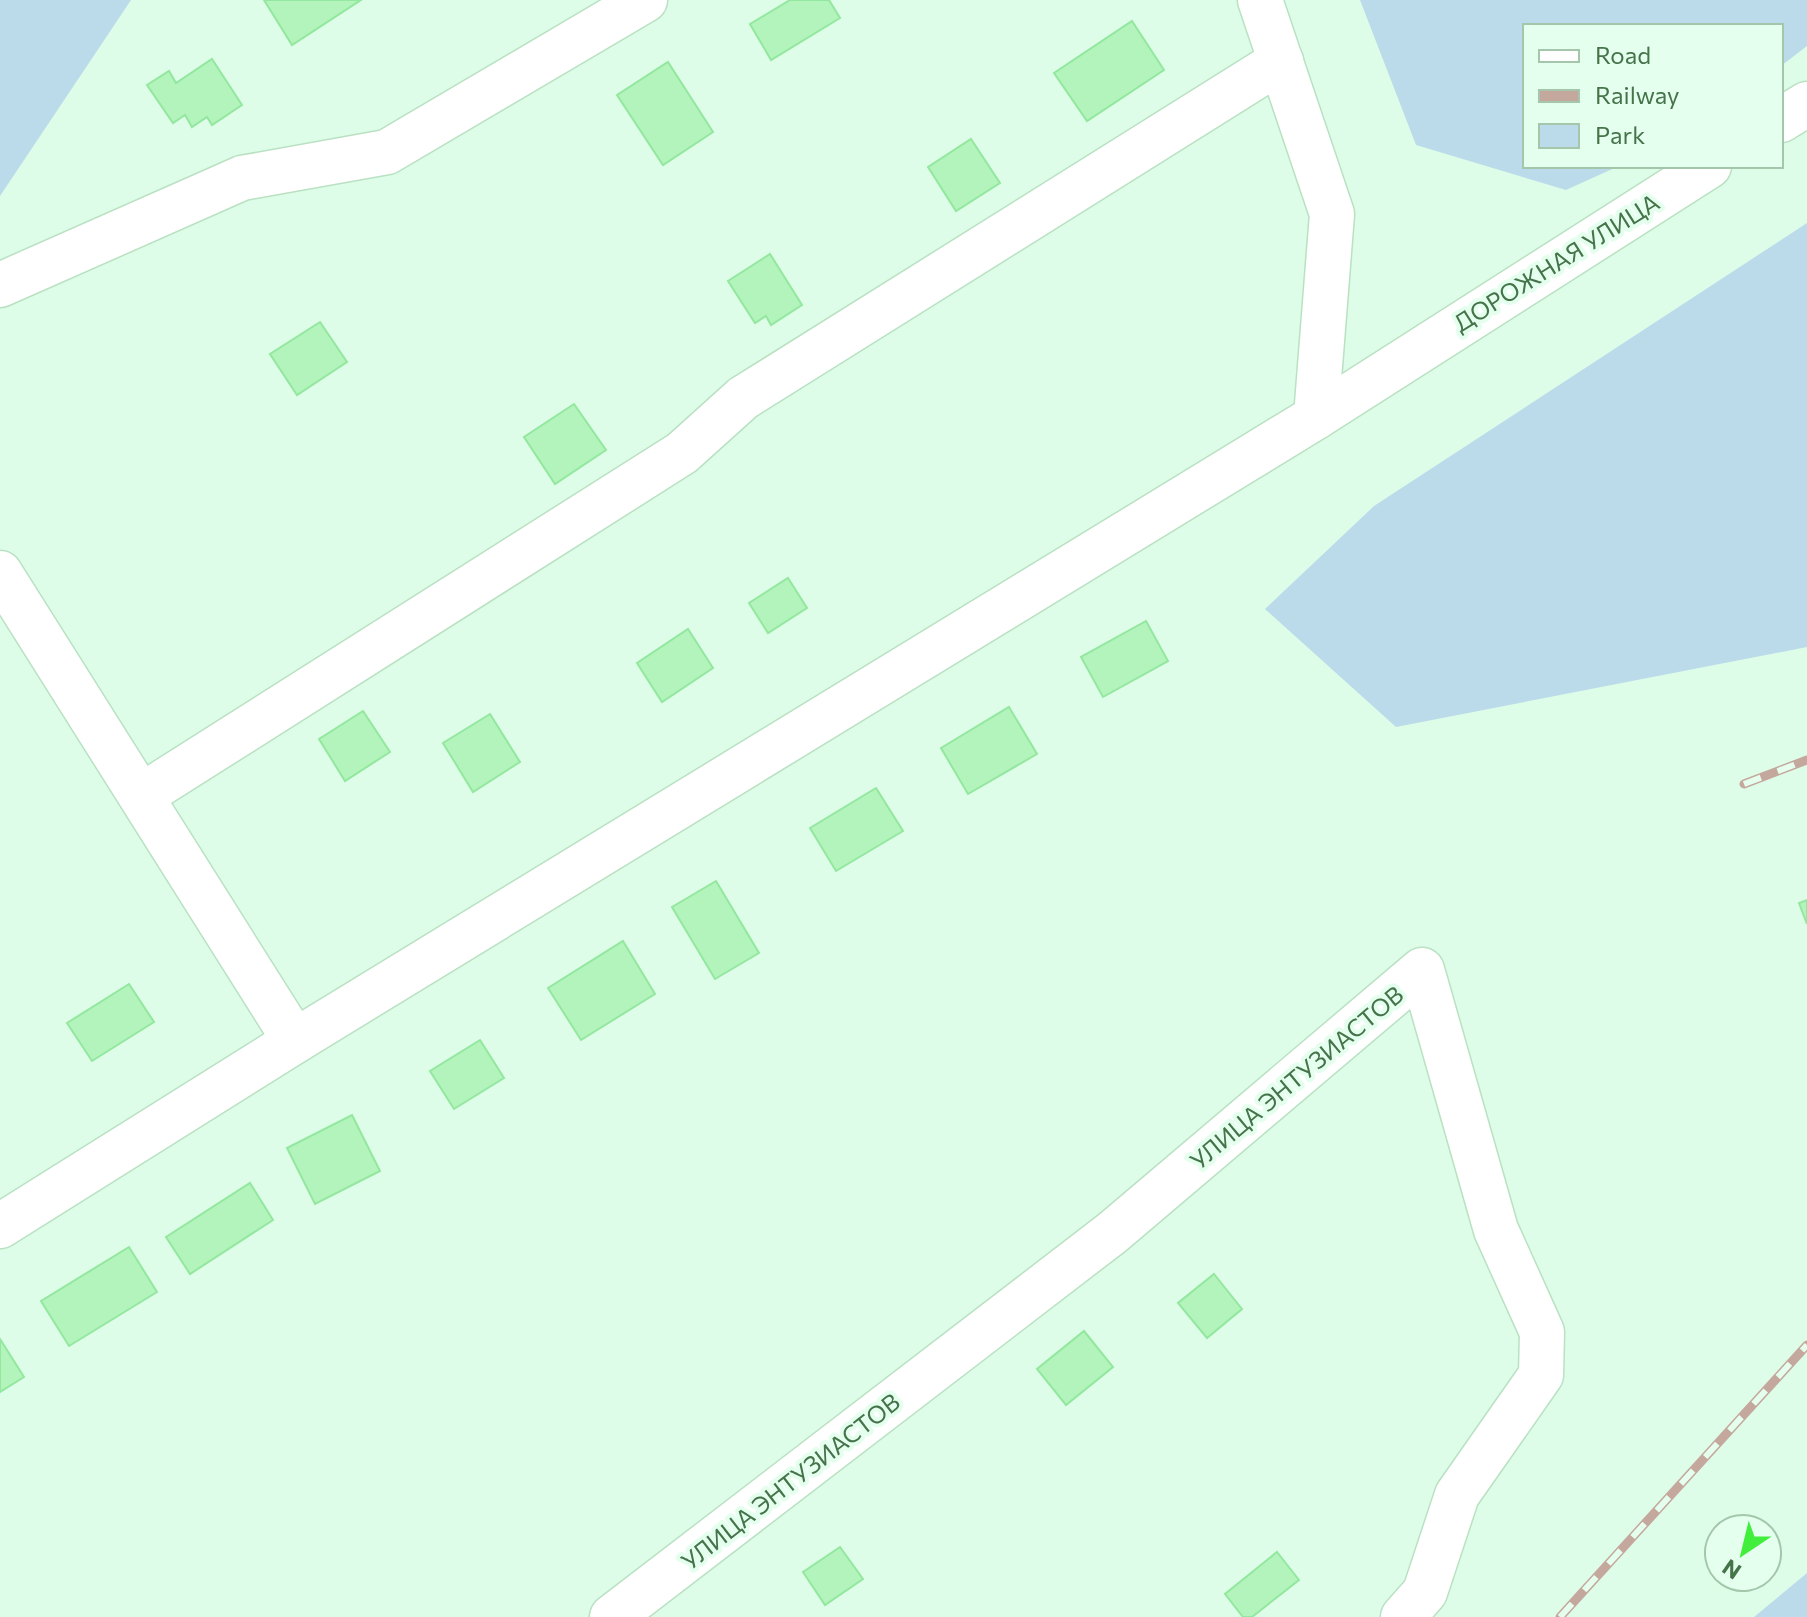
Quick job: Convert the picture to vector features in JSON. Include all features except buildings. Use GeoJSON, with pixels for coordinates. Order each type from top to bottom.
{"type":"FeatureCollection","features":[{"type":"Feature","properties":{"kind":"street"},"geometry":{"type":"LineString","coordinates":[[0,285],[242,178],[387,152],[645,0]]}},
{"type":"Feature","properties":{"kind":"street"},"geometry":{"type":"LineString","coordinates":[[1260,0],[1332,214],[1316,417]]}},
{"type":"Feature","properties":{"kind":"street"},"geometry":{"type":"LineString","coordinates":[[141,796],[682,453],[743,398],[1281,61]]}},
{"type":"Feature","properties":{"kind":"street"},"geometry":{"type":"LineString","coordinates":[[1783,119],[1807,104]]}},
{"type":"Feature","properties":{"kind":"street","name":"ДОРОЖНАЯ УЛИЦА"},"geometry":{"type":"LineString","coordinates":[[0,1226],[295,1041],[1316,417],[1706,168]]}},
{"type":"Feature","properties":{"kind":"street"},"geometry":{"type":"LineString","coordinates":[[0,573],[295,1041]]}},
{"type":"Feature","properties":{"kind":"street","name":"УЛИЦА ЭНТУЗИАСТОВ"},"geometry":{"type":"LineString","coordinates":[[612,1617],[1112,1233],[1422,970],[1496,1230],[1542,1332],[1541,1375],[1457,1495],[1425,1592],[1403,1617]]}},
{"type":"Feature","properties":{"kind":"green space"},"geometry":{"type":"Polygon","coordinates":[[[0,0],[131,0],[0,196],[0,0]]]}},
{"type":"Feature","properties":{"kind":"green space"},"geometry":{"type":"Polygon","coordinates":[[[1360,0],[1807,0],[1807,46],[1783,64],[1783,24],[1523,24],[1523,168],[1615,168],[1566,190],[1416,145],[1360,0]]]}},
{"type":"Feature","properties":{"kind":"green space"},"geometry":{"type":"Polygon","coordinates":[[[1807,223],[1807,647],[1396,727],[1265,609],[1374,506],[1807,223]]]}},
{"type":"Feature","properties":{"kind":"green space"},"geometry":{"type":"Polygon","coordinates":[[[1807,1573],[1807,1617],[1754,1617],[1783,1593],[1807,1573]]]}},
{"type":"Feature","properties":{"kind":"railway"},"geometry":{"type":"LineString","coordinates":[[1744,784],[1807,760]]}},
{"type":"Feature","properties":{"kind":"railway"},"geometry":{"type":"LineString","coordinates":[[1560,1617],[1807,1345]]}}]}
